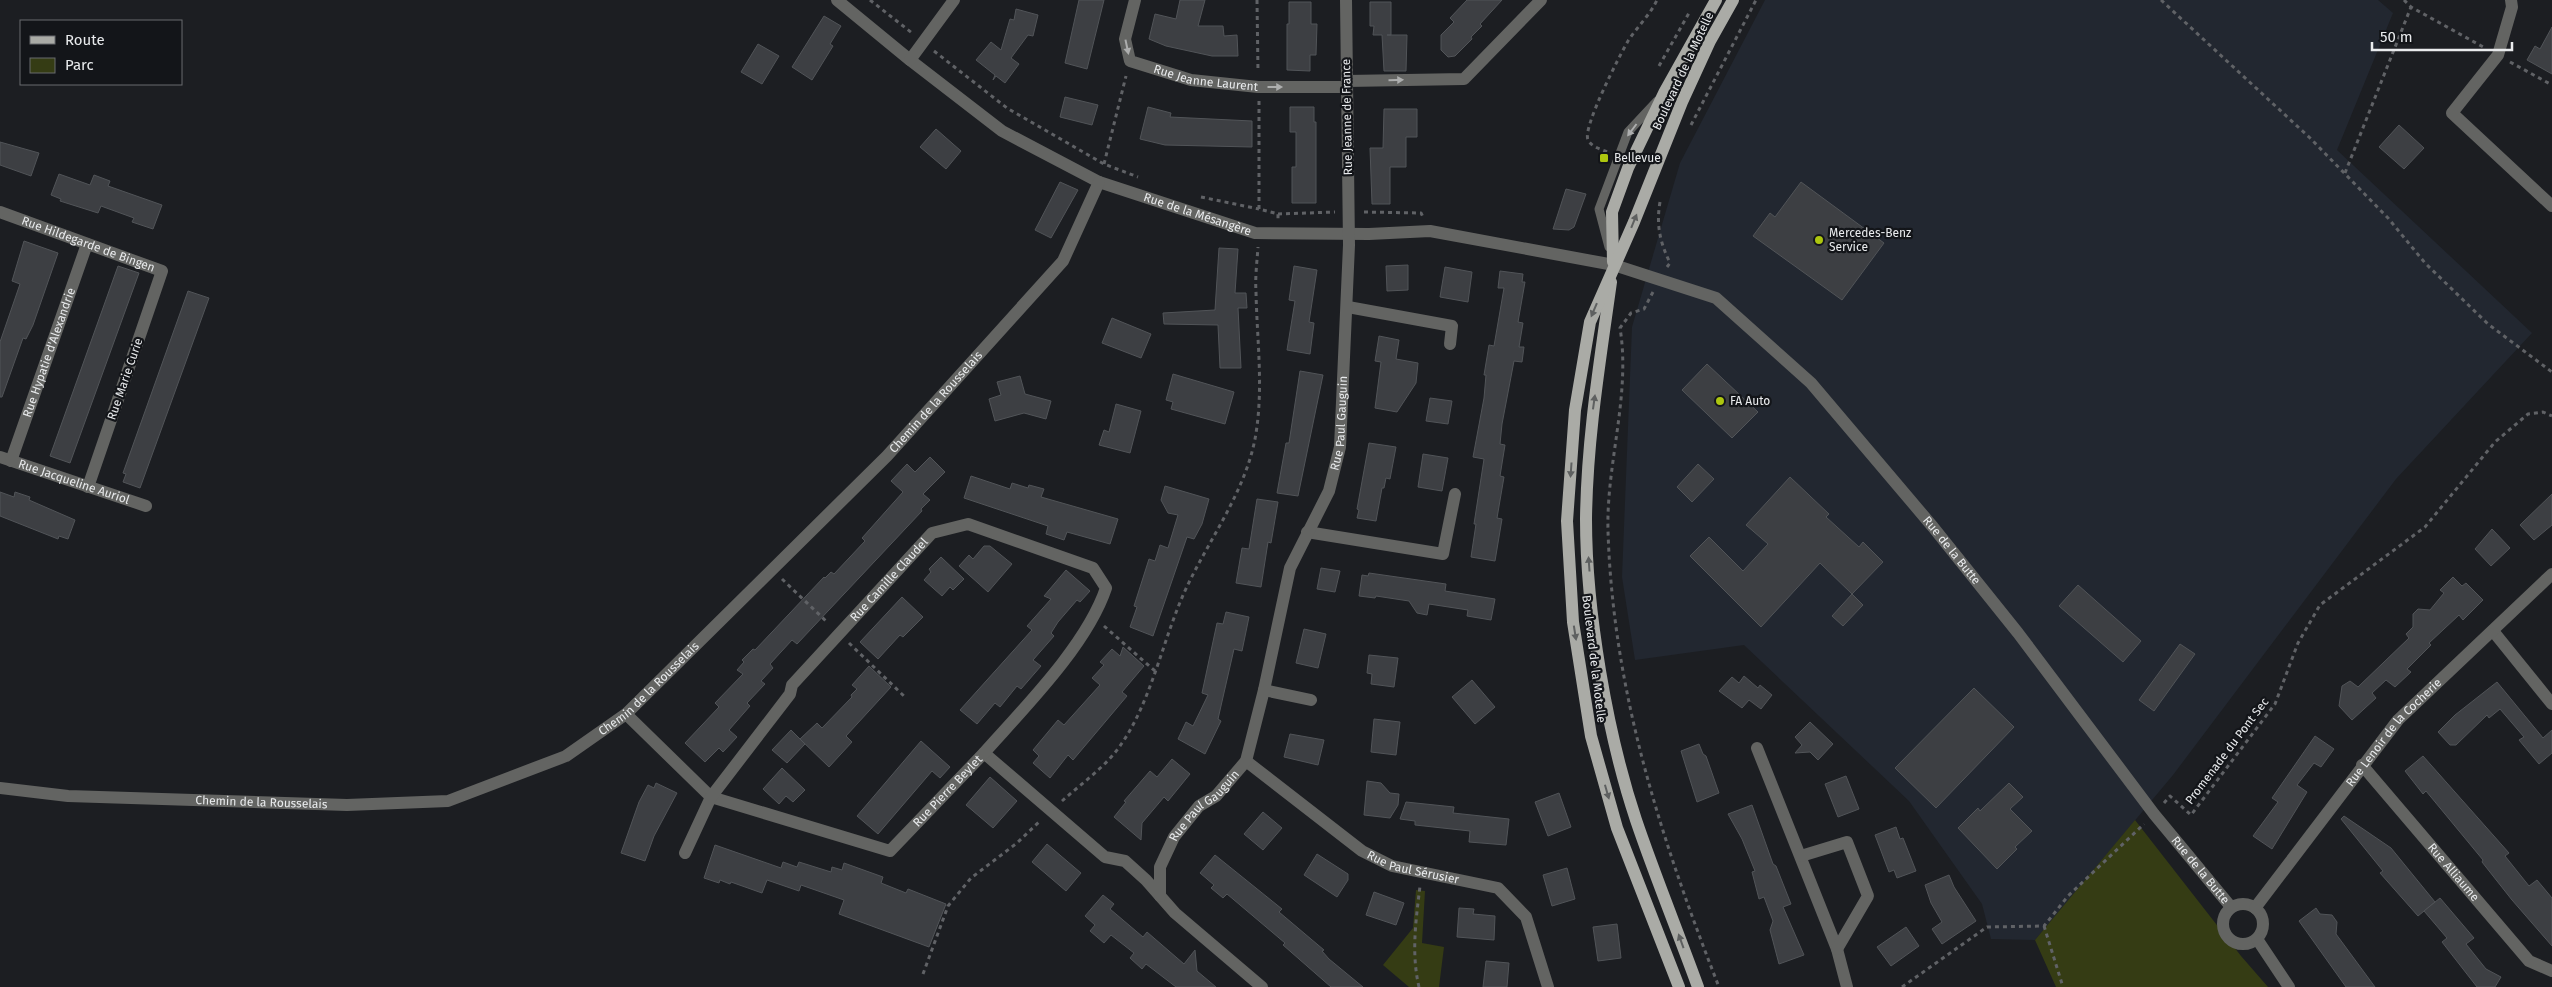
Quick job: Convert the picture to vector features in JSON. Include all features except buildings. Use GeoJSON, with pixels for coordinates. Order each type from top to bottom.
{"type":"FeatureCollection","features":[{"type":"Feature","properties":{"kind":"main road","name":"Boulevard de la Motelle"},"geometry":{"type":"LineString","coordinates":[[1698,987],[1636,819],[1611,723],[1592,618],[1586,520],[1592,418],[1614,266],[1612,212],[1628,168],[1664,93],[1716,0]]}},
{"type":"Feature","properties":{"kind":"main road","name":"Boulevard de la Motelle"},"geometry":{"type":"LineString","coordinates":[[1679,987],[1614,819],[1591,736],[1574,622],[1567,521],[1575,410],[1590,322],[1634,222],[1682,102],[1710,41],[1733,0]]}},
{"type":"Feature","properties":{"kind":"street","name":"Rue de la Mésangère"},"geometry":{"type":"LineString","coordinates":[[837,0],[910,60],[1002,131],[1099,182],[1259,234],[1349,234],[1430,231],[1614,266]]}},
{"type":"Feature","properties":{"kind":"street"},"geometry":{"type":"LineString","coordinates":[[910,60],[922,41],[954,0]]}},
{"type":"Feature","properties":{"kind":"street"},"geometry":{"type":"LineString","coordinates":[[1130,61],[1125,39],[1135,0]]}},
{"type":"Feature","properties":{"kind":"street","name":"Rue Jeanne de France"},"geometry":{"type":"LineString","coordinates":[[1346,0],[1349,234]]}},
{"type":"Feature","properties":{"kind":"street","name":"Rue Jeanne Laurent"},"geometry":{"type":"LineString","coordinates":[[1130,61],[1191,80],[1258,87],[1464,79],[1541,0]]}},
{"type":"Feature","properties":{"kind":"street"},"geometry":{"type":"LineString","coordinates":[[2511,0],[2512,7],[2498,54],[2452,113],[2552,206]]}},
{"type":"Feature","properties":{"kind":"street","name":"Chemin de la Rousselais"},"geometry":{"type":"LineString","coordinates":[[0,788],[68,796],[347,806],[448,801],[566,756],[626,714],[887,456],[1063,261],[1099,182]]}},
{"type":"Feature","properties":{"kind":"street","name":"Rue Hildegarde de Bingen"},"geometry":{"type":"LineString","coordinates":[[0,212],[162,271]]}},
{"type":"Feature","properties":{"kind":"street","name":"Rue Paul Gauguin"},"geometry":{"type":"LineString","coordinates":[[1160,896],[1160,867],[1174,838],[1200,806],[1216,796],[1246,761],[1264,690],[1290,568],[1329,491],[1340,447],[1348,307],[1349,234]]}},
{"type":"Feature","properties":{"kind":"street","name":"Rue Hypatie d'Alexandrie"},"geometry":{"type":"LineString","coordinates":[[5,459],[87,244]]}},
{"type":"Feature","properties":{"kind":"street","name":"Rue de la Butte"},"geometry":{"type":"LineString","coordinates":[[1614,266],[1716,298],[1811,383],[1933,527],[2012,625],[2154,814],[2231,908]]}},
{"type":"Feature","properties":{"kind":"street","name":"Rue Marie Curie"},"geometry":{"type":"LineString","coordinates":[[88,487],[162,271]]}},
{"type":"Feature","properties":{"kind":"street"},"geometry":{"type":"LineString","coordinates":[[1348,307],[1452,326],[1450,344]]}},
{"type":"Feature","properties":{"kind":"street","name":"Rue Jacqueline Auriol"},"geometry":{"type":"LineString","coordinates":[[5,459],[146,506]]}},
{"type":"Feature","properties":{"kind":"street"},"geometry":{"type":"LineString","coordinates":[[1307,532],[1443,554],[1455,494]]}},
{"type":"Feature","properties":{"kind":"street","name":"Rue Camille Claudel"},"geometry":{"type":"LineString","coordinates":[[685,853],[711,797],[790,694],[792,685],[932,533],[968,524],[1093,568],[1106,588],[1094,617],[1041,689],[984,753]]}},
{"type":"Feature","properties":{"kind":"street","name":"Rue Lenoir de la Cocherie"},"geometry":{"type":"LineString","coordinates":[[2255,908],[2398,720],[2552,574]]}},
{"type":"Feature","properties":{"kind":"street"},"geometry":{"type":"LineString","coordinates":[[2493,631],[2552,704]]}},
{"type":"Feature","properties":{"kind":"street"},"geometry":{"type":"LineString","coordinates":[[1264,690],[1311,700]]}},
{"type":"Feature","properties":{"kind":"street","name":"Rue Pierre Beylet"},"geometry":{"type":"LineString","coordinates":[[626,714],[711,797],[890,851],[984,753],[1105,857],[1125,861],[1175,913],[1262,987]]}},
{"type":"Feature","properties":{"kind":"street"},"geometry":{"type":"LineString","coordinates":[[1757,748],[1837,949],[1847,987]]}},
{"type":"Feature","properties":{"kind":"street","name":"Rue Paul Sérusier"},"geometry":{"type":"LineString","coordinates":[[1246,761],[1362,852],[1392,866],[1498,888],[1526,917],[1548,987]]}},
{"type":"Feature","properties":{"kind":"street","name":"Rue Alliaume"},"geometry":{"type":"LineString","coordinates":[[2362,765],[2529,961],[2552,971]]}},
{"type":"Feature","properties":{"kind":"street"},"geometry":{"type":"LineString","coordinates":[[1801,856],[1847,842],[1868,896],[1837,949]]}},
{"type":"Feature","properties":{"kind":"street"},"geometry":{"type":"LineString","coordinates":[[2242,904],[2255,908],[2263,921],[2263,929],[2257,939],[2243,945],[2236,944],[2227,937],[2222,925],[2223,919],[2231,908],[2242,904]]}},
{"type":"Feature","properties":{"kind":"street"},"geometry":{"type":"LineString","coordinates":[[2257,939],[2290,987]]}},
{"type":"Feature","properties":{"kind":"lane"},"geometry":{"type":"LineString","coordinates":[[1614,266],[1599,209],[1628,132],[1664,93]]}},
{"type":"Feature","properties":{"kind":"path"},"geometry":{"type":"LineString","coordinates":[[870,0],[1007,108],[1104,164],[1140,178]]}},
{"type":"Feature","properties":{"kind":"path"},"geometry":{"type":"LineString","coordinates":[[1258,0],[1259,209]]}},
{"type":"Feature","properties":{"kind":"path"},"geometry":{"type":"LineString","coordinates":[[1620,155],[1597,148],[1587,139],[1587,131],[1602,91],[1628,41],[1657,0]]}},
{"type":"Feature","properties":{"kind":"path"},"geometry":{"type":"LineString","coordinates":[[1687,134],[1756,0]]}},
{"type":"Feature","properties":{"kind":"path"},"geometry":{"type":"LineString","coordinates":[[2161,0],[2310,138],[2388,218],[2425,262],[2488,324],[2552,372]]}},
{"type":"Feature","properties":{"kind":"path"},"geometry":{"type":"LineString","coordinates":[[2404,0],[2411,7],[2552,85]]}},
{"type":"Feature","properties":{"kind":"path"},"geometry":{"type":"LineString","coordinates":[[2345,173],[2411,7]]}},
{"type":"Feature","properties":{"kind":"path"},"geometry":{"type":"LineString","coordinates":[[1654,75],[1692,8]]}},
{"type":"Feature","properties":{"kind":"path"},"geometry":{"type":"LineString","coordinates":[[1099,182],[1130,61]]}},
{"type":"Feature","properties":{"kind":"path"},"geometry":{"type":"LineString","coordinates":[[1195,196],[1278,214],[1278,235]]}},
{"type":"Feature","properties":{"kind":"path"},"geometry":{"type":"LineString","coordinates":[[1661,199],[1657,217],[1661,244],[1670,263],[1644,309],[1630,313],[1620,328],[1623,346],[1608,529],[1612,592],[1622,676],[1660,824],[1681,889],[1720,987]]}},
{"type":"Feature","properties":{"kind":"path"},"geometry":{"type":"LineString","coordinates":[[923,974],[948,906],[971,878],[1017,843],[1104,764],[1122,744],[1155,672],[1184,595],[1236,494],[1248,464],[1255,439],[1261,392],[1255,290],[1259,234]]}},
{"type":"Feature","properties":{"kind":"path","name":"Promenade du Pont Sec"},"geometry":{"type":"LineString","coordinates":[[2154,814],[2170,796],[2190,815],[2275,704],[2298,643],[2320,605],[2425,527],[2495,442],[2528,414],[2543,412],[2552,416]]}},
{"type":"Feature","properties":{"kind":"path"},"geometry":{"type":"LineString","coordinates":[[1094,617],[1155,672]]}},
{"type":"Feature","properties":{"kind":"path"},"geometry":{"type":"LineString","coordinates":[[2044,926],[2068,896],[2154,814]]}},
{"type":"Feature","properties":{"kind":"path"},"geometry":{"type":"LineString","coordinates":[[1419,987],[1414,969],[1414,947],[1421,873]]}},
{"type":"Feature","properties":{"kind":"path"},"geometry":{"type":"LineString","coordinates":[[1902,987],[1987,927],[2044,926]]}},
{"type":"Feature","properties":{"kind":"path"},"geometry":{"type":"LineString","coordinates":[[2044,926],[2063,987]]}},
{"type":"Feature","properties":{"kind":"shaded area"},"geometry":{"type":"Polygon","coordinates":[[[1765,0],[2378,0],[2393,13],[2337,150],[2532,333],[2396,479],[2173,775],[2035,940],[1991,939],[1982,904],[1909,801],[1744,645],[1635,660],[1622,577],[1632,327],[1680,163],[1765,0]]]}},
{"type":"Feature","properties":{"kind":"green space"},"geometry":{"type":"Polygon","coordinates":[[[2135,820],[2241,956],[2268,987],[2056,987],[2035,940],[2135,820]]]}},
{"type":"Feature","properties":{"kind":"green space"},"geometry":{"type":"Polygon","coordinates":[[[1416,890],[1425,891],[1422,943],[1444,947],[1439,987],[1409,987],[1383,965],[1413,928],[1416,890]]]}},
{"type":"Feature","properties":{"kind":"place","name":"Bellevue"},"geometry":{"type":"Point","coordinates":[1604,158]}},
{"type":"Feature","properties":{"kind":"place","name":"Mercedes-Benz Service"},"geometry":{"type":"Point","coordinates":[1819,240]}},
{"type":"Feature","properties":{"kind":"place","name":"FA Auto"},"geometry":{"type":"Point","coordinates":[1720,401]}}]}
